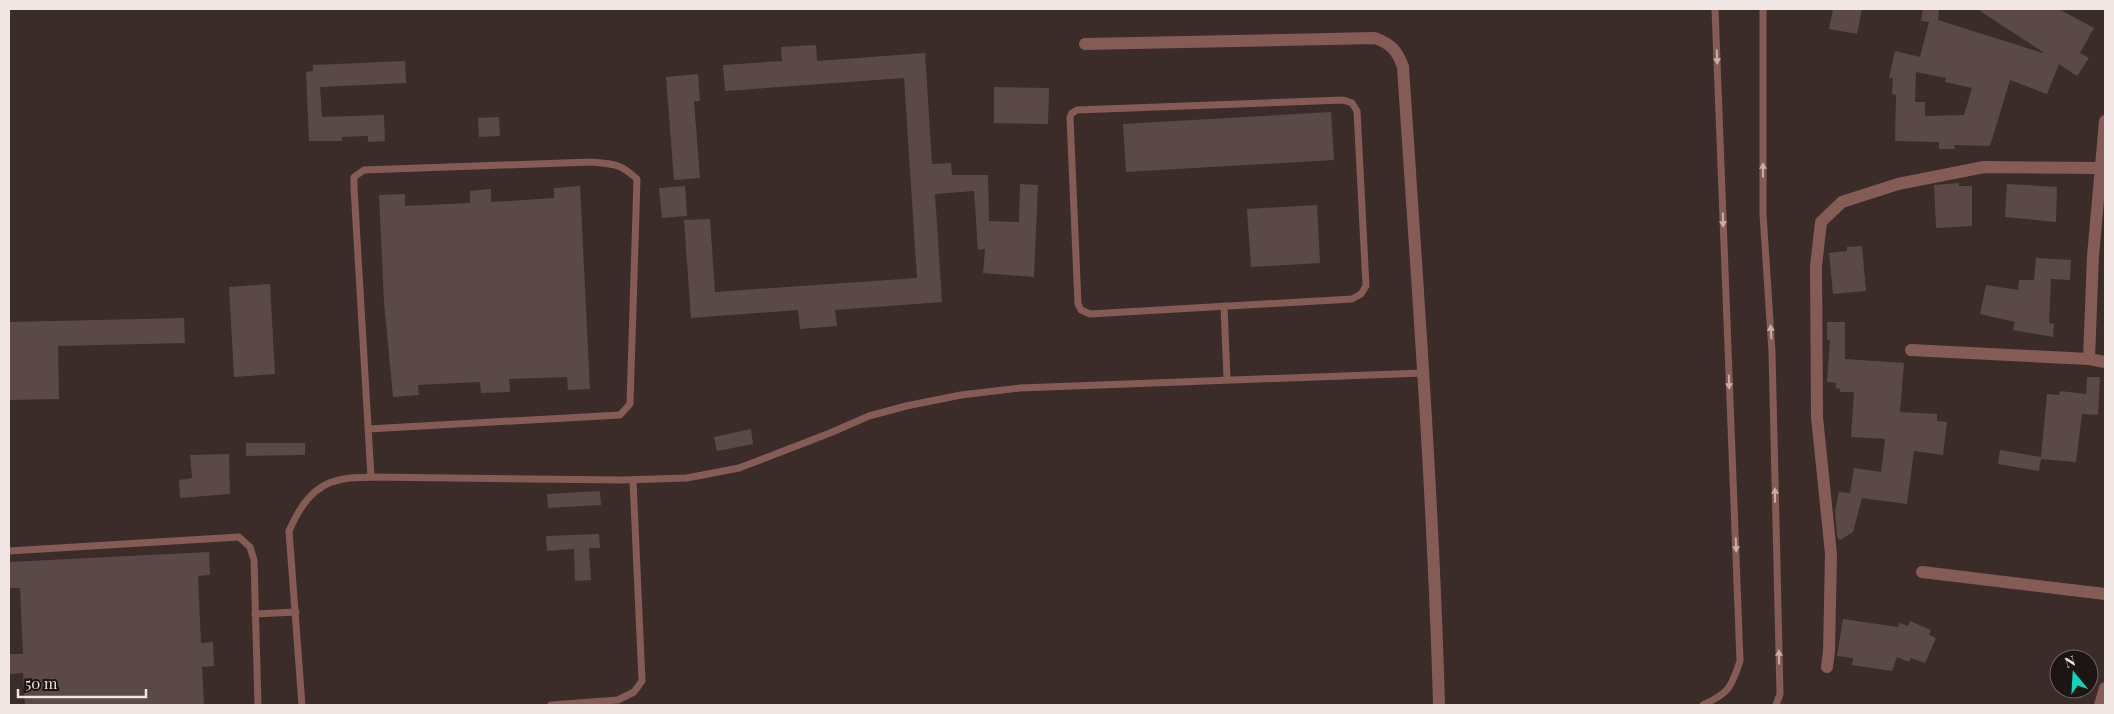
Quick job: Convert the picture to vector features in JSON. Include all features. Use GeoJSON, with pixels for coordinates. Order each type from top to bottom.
{"type":"FeatureCollection","features":[{"type":"Feature","properties":{"kind":"street"},"geometry":{"type":"LineString","coordinates":[[1085,44],[1374,38],[1388,43],[1398,52],[1403,67],[1435,565],[1439,705]]}},
{"type":"Feature","properties":{"kind":"street"},"geometry":{"type":"LineString","coordinates":[[2089,359],[2093,256],[2105,122]]}},
{"type":"Feature","properties":{"kind":"street"},"geometry":{"type":"LineString","coordinates":[[1826,667],[1829,652],[1831,554],[1816,417],[1816,266],[1821,222],[1842,202],[1898,184],[1984,167],[2101,168]]}},
{"type":"Feature","properties":{"kind":"street"},"geometry":{"type":"LineString","coordinates":[[1911,350],[2089,359],[2105,362]]}},
{"type":"Feature","properties":{"kind":"street"},"geometry":{"type":"LineString","coordinates":[[1922,572],[2105,594]]}},
{"type":"Feature","properties":{"kind":"street"},"geometry":{"type":"LineString","coordinates":[[2100,705],[2105,688]]}},
{"type":"Feature","properties":{"kind":"lane"},"geometry":{"type":"LineString","coordinates":[[1703,705],[1720,697],[1732,684],[1740,661],[1715,9]]}},
{"type":"Feature","properties":{"kind":"lane"},"geometry":{"type":"LineString","coordinates":[[1762,9],[1763,214],[1772,352],[1780,694],[1776,705]]}},
{"type":"Feature","properties":{"kind":"lane"},"geometry":{"type":"LineString","coordinates":[[1343,100],[1352,103],[1357,111],[1366,286],[1361,294],[1352,299],[1224,306],[1090,314],[1081,310],[1078,304],[1070,117],[1072,113],[1077,110],[1343,100]]}},
{"type":"Feature","properties":{"kind":"lane"},"geometry":{"type":"LineString","coordinates":[[368,429],[620,415],[630,404],[637,179],[624,168],[612,164],[591,162],[364,170],[354,176],[368,429],[371,477]]}},
{"type":"Feature","properties":{"kind":"lane"},"geometry":{"type":"LineString","coordinates":[[1224,306],[1226,379]]}},
{"type":"Feature","properties":{"kind":"lane"},"geometry":{"type":"LineString","coordinates":[[302,705],[289,531],[296,516],[312,493],[338,480],[371,477],[633,480],[687,478],[739,468],[830,434],[869,416],[906,406],[961,395],[1020,388],[1226,379],[1423,374]]}},
{"type":"Feature","properties":{"kind":"lane"},"geometry":{"type":"LineString","coordinates":[[551,705],[618,700],[634,692],[642,681],[633,480]]}},
{"type":"Feature","properties":{"kind":"lane"},"geometry":{"type":"LineString","coordinates":[[9,550],[239,537],[250,547],[254,560],[258,705]]}},
{"type":"Feature","properties":{"kind":"lane"},"geometry":{"type":"LineString","coordinates":[[255,614],[296,612]]}},
{"type":"Feature","properties":{"kind":"building"},"geometry":{"type":"Polygon","coordinates":[[[1833,9],[1862,9],[1857,34],[1829,29],[1833,9]]]}},
{"type":"Feature","properties":{"kind":"building"},"geometry":{"type":"Polygon","coordinates":[[[1923,9],[1939,10],[1938,20],[2043,53],[1977,9],[2059,9],[2094,28],[2080,53],[2089,58],[2077,76],[2059,64],[2047,94],[2010,80],[1990,146],[1954,145],[1955,149],[1939,149],[1939,142],[1895,141],[1896,95],[1892,94],[1893,78],[1889,78],[1895,51],[1920,57],[1929,22],[1921,21],[1923,9]],[[1916,72],[1915,102],[1925,102],[1925,116],[1964,115],[1972,88],[1945,82],[1946,78],[1916,72]]]}},
{"type":"Feature","properties":{"kind":"building"},"geometry":{"type":"Polygon","coordinates":[[[816,45],[817,61],[925,53],[932,164],[951,163],[952,175],[988,175],[989,221],[1019,222],[1020,184],[1038,185],[1034,277],[983,273],[985,249],[978,250],[974,191],[935,194],[942,302],[835,310],[837,326],[800,329],[798,310],[691,318],[684,220],[710,219],[715,292],[917,278],[904,78],[725,91],[723,65],[782,61],[781,47],[816,45]]]}},
{"type":"Feature","properties":{"kind":"building"},"geometry":{"type":"Polygon","coordinates":[[[405,61],[406,83],[320,87],[322,117],[384,115],[385,141],[368,142],[368,136],[342,137],[342,141],[309,141],[306,72],[313,71],[313,65],[405,61]]]}},
{"type":"Feature","properties":{"kind":"building"},"geometry":{"type":"Polygon","coordinates":[[[698,74],[700,101],[694,101],[700,178],[674,180],[666,77],[698,74]]]}},
{"type":"Feature","properties":{"kind":"building"},"geometry":{"type":"Polygon","coordinates":[[[994,87],[1049,88],[1048,124],[994,123],[994,87]]]}},
{"type":"Feature","properties":{"kind":"building"},"geometry":{"type":"Polygon","coordinates":[[[1331,112],[1334,160],[1126,172],[1123,124],[1331,112]]]}},
{"type":"Feature","properties":{"kind":"building"},"geometry":{"type":"Polygon","coordinates":[[[499,117],[500,136],[479,137],[478,118],[499,117]]]}},
{"type":"Feature","properties":{"kind":"building"},"geometry":{"type":"Polygon","coordinates":[[[1959,183],[1959,186],[1972,186],[1972,226],[1936,228],[1934,185],[1959,183]]]}},
{"type":"Feature","properties":{"kind":"building"},"geometry":{"type":"Polygon","coordinates":[[[2007,184],[2057,187],[2056,222],[2005,217],[2007,184]]]}},
{"type":"Feature","properties":{"kind":"building"},"geometry":{"type":"Polygon","coordinates":[[[580,186],[590,389],[568,390],[567,377],[509,379],[510,392],[481,393],[480,382],[418,385],[419,395],[393,397],[384,302],[379,195],[405,194],[405,206],[470,203],[470,191],[491,189],[491,202],[554,198],[554,188],[580,186]]]}},
{"type":"Feature","properties":{"kind":"building"},"geometry":{"type":"Polygon","coordinates":[[[685,186],[687,216],[662,218],[659,188],[685,186]]]}},
{"type":"Feature","properties":{"kind":"building"},"geometry":{"type":"Polygon","coordinates":[[[1317,205],[1320,263],[1251,267],[1247,209],[1317,205]]]}},
{"type":"Feature","properties":{"kind":"building"},"geometry":{"type":"Polygon","coordinates":[[[1862,246],[1866,291],[1833,294],[1829,253],[1847,251],[1847,247],[1862,246]]]}},
{"type":"Feature","properties":{"kind":"building"},"geometry":{"type":"Polygon","coordinates":[[[2036,258],[2071,260],[2070,280],[2051,279],[2049,323],[2054,324],[2053,337],[2013,330],[2015,322],[1980,314],[1986,285],[2018,290],[2019,280],[2034,280],[2036,258]]]}},
{"type":"Feature","properties":{"kind":"building"},"geometry":{"type":"Polygon","coordinates":[[[270,284],[275,374],[234,377],[229,287],[270,284]]]}},
{"type":"Feature","properties":{"kind":"building"},"geometry":{"type":"Polygon","coordinates":[[[184,318],[185,343],[58,346],[59,399],[9,400],[9,322],[184,318]]]}},
{"type":"Feature","properties":{"kind":"building"},"geometry":{"type":"Polygon","coordinates":[[[1827,322],[1845,322],[1845,359],[1904,363],[1900,412],[1937,414],[1937,421],[1947,422],[1943,455],[1914,451],[1907,504],[1862,498],[1853,532],[1840,540],[1837,537],[1835,511],[1839,492],[1850,493],[1854,468],[1881,472],[1885,439],[1851,437],[1854,392],[1840,392],[1840,389],[1836,388],[1836,383],[1827,382],[1830,340],[1827,340],[1827,322]]]}},
{"type":"Feature","properties":{"kind":"building"},"geometry":{"type":"Polygon","coordinates":[[[2087,377],[2100,377],[2098,415],[2082,414],[2076,462],[2041,459],[2039,471],[1998,464],[2000,450],[2041,457],[2047,394],[2059,395],[2060,391],[2086,394],[2087,377]]]}},
{"type":"Feature","properties":{"kind":"building"},"geometry":{"type":"Polygon","coordinates":[[[751,429],[753,444],[717,451],[714,437],[751,429]]]}},
{"type":"Feature","properties":{"kind":"building"},"geometry":{"type":"Polygon","coordinates":[[[246,443],[305,443],[305,455],[246,456],[246,443]]]}},
{"type":"Feature","properties":{"kind":"building"},"geometry":{"type":"Polygon","coordinates":[[[229,454],[230,494],[180,498],[179,480],[192,478],[190,455],[229,454]]]}},
{"type":"Feature","properties":{"kind":"building"},"geometry":{"type":"Polygon","coordinates":[[[600,491],[601,505],[548,508],[547,494],[600,491]]]}},
{"type":"Feature","properties":{"kind":"building"},"geometry":{"type":"Polygon","coordinates":[[[599,534],[600,548],[589,548],[591,580],[575,581],[574,549],[547,551],[546,536],[599,534]]]}},
{"type":"Feature","properties":{"kind":"building"},"geometry":{"type":"Polygon","coordinates":[[[209,552],[210,575],[198,576],[201,643],[213,642],[214,666],[202,667],[204,705],[25,705],[23,673],[10,674],[9,654],[23,654],[20,588],[9,588],[9,562],[209,552]]]}},
{"type":"Feature","properties":{"kind":"building"},"geometry":{"type":"Polygon","coordinates":[[[1843,619],[1898,627],[1900,623],[1908,626],[1910,621],[1931,630],[1929,635],[1936,638],[1925,663],[1911,658],[1909,662],[1897,657],[1892,671],[1852,665],[1853,658],[1837,656],[1843,619]]]}}]}
